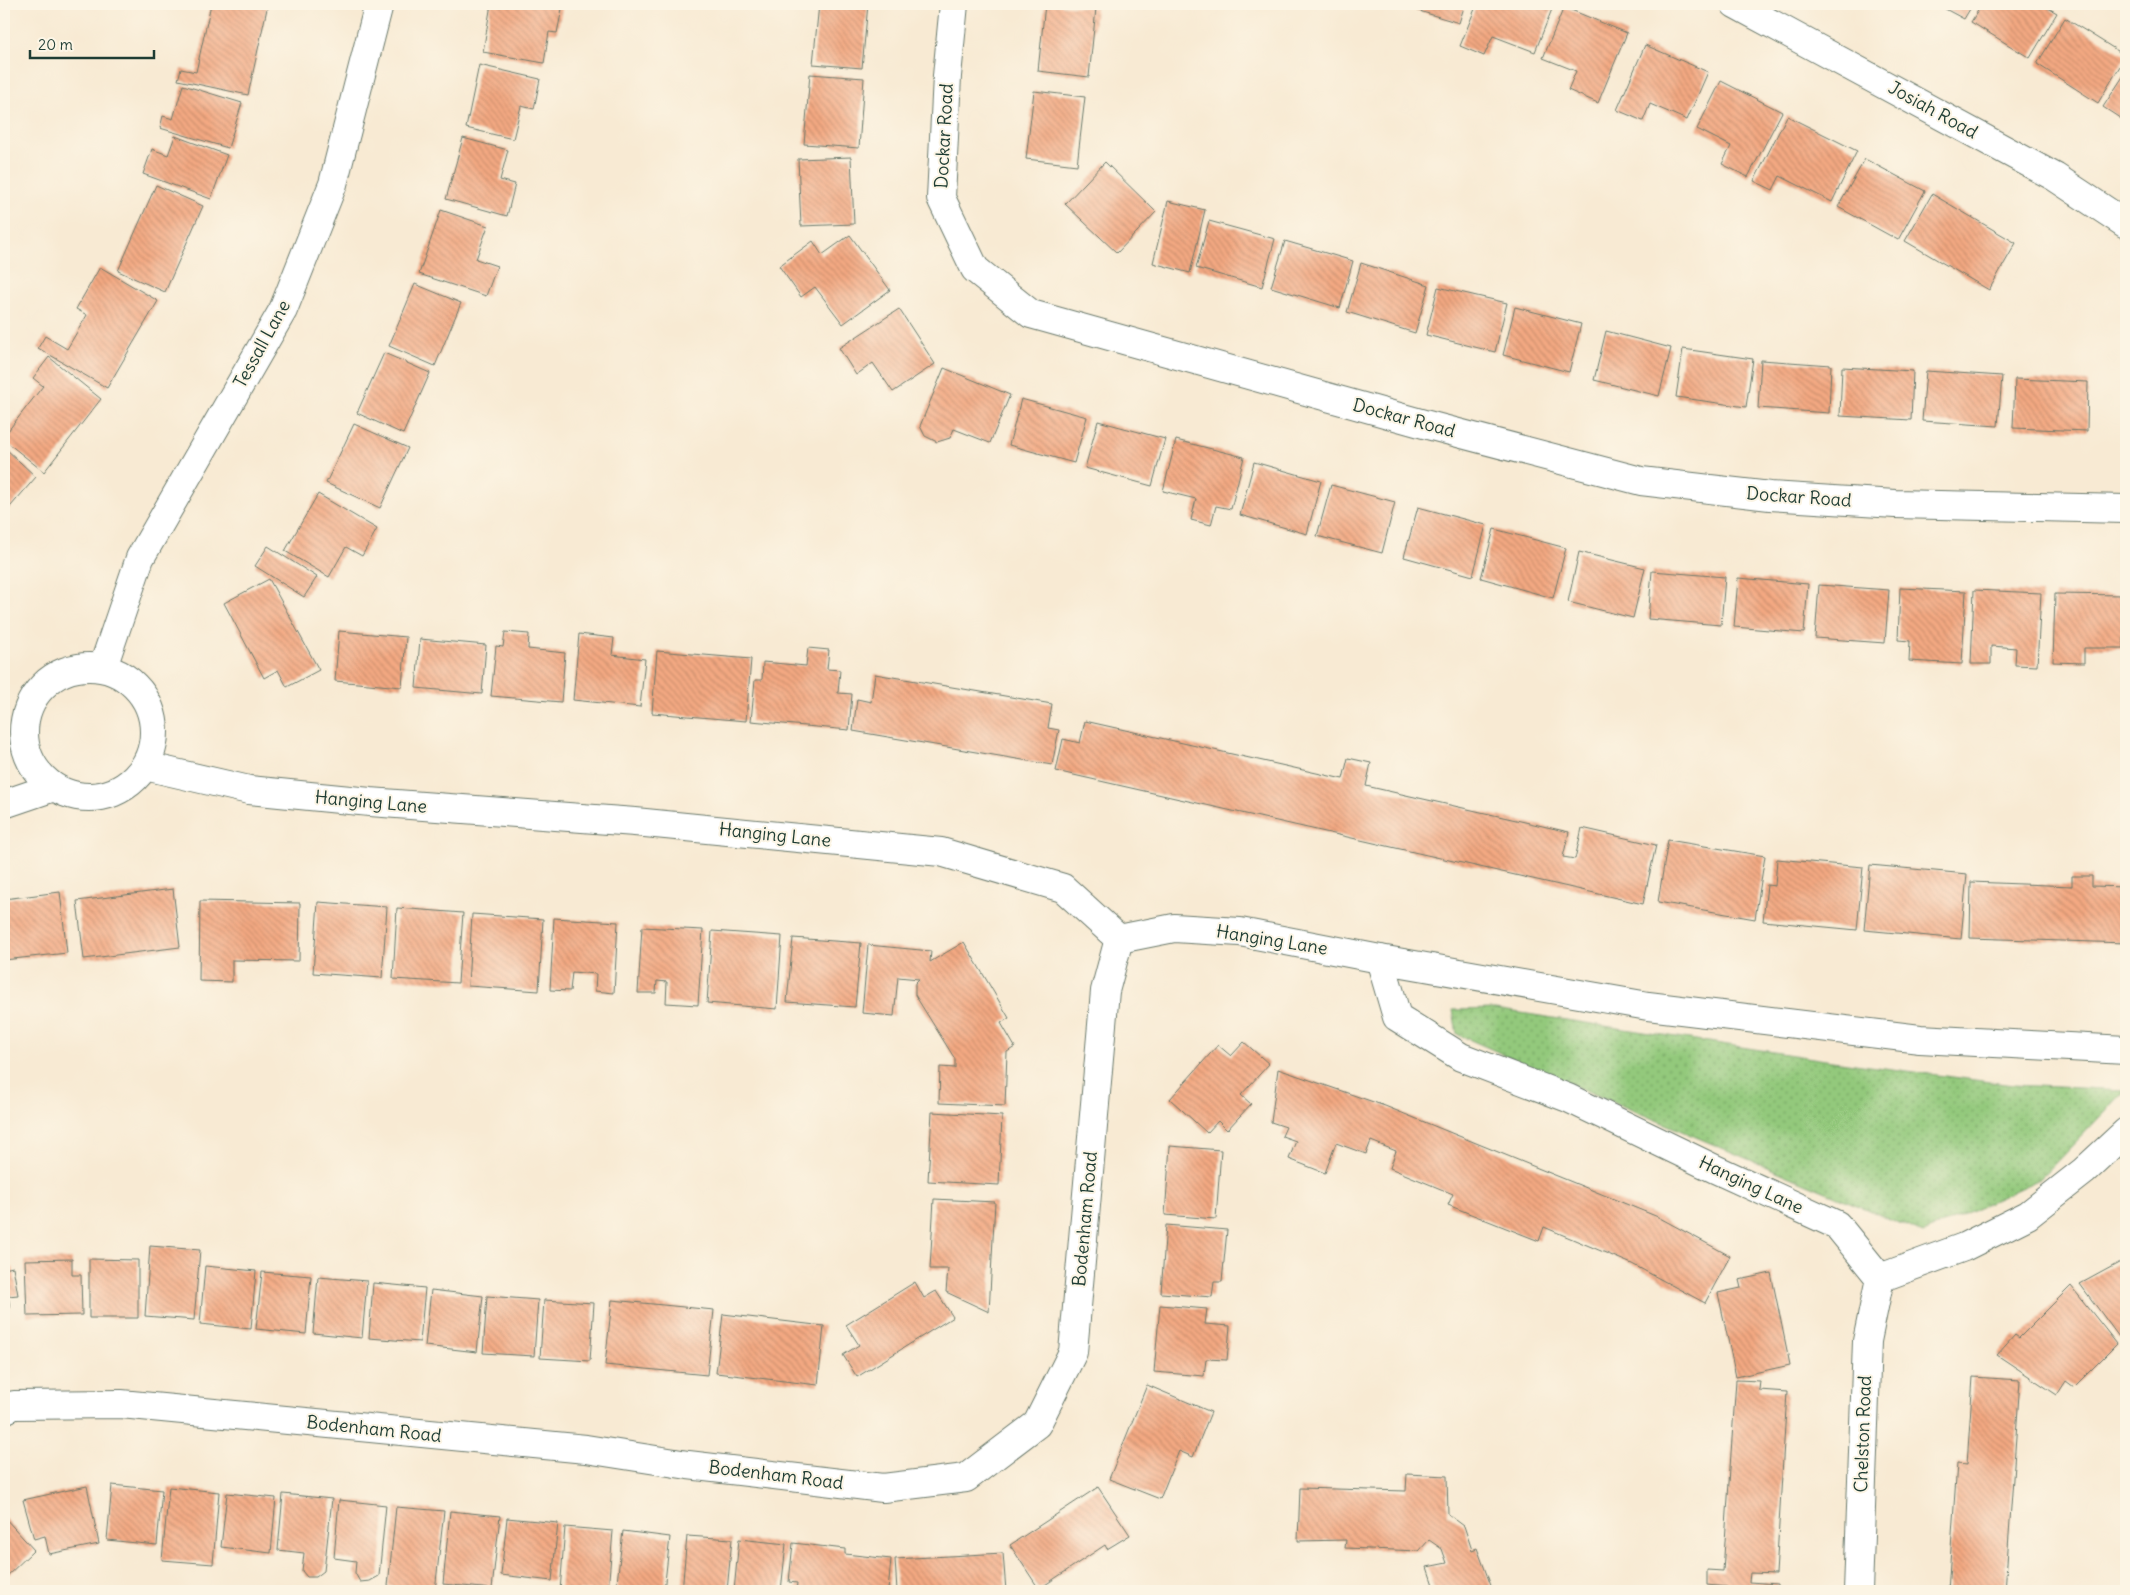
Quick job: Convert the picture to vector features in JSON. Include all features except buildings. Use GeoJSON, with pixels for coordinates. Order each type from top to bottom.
{"type":"FeatureCollection","features":[{"type":"Feature","properties":{"kind":"street","name":"Tessall Lane"},"geometry":{"type":"LineString","coordinates":[[102,667],[140,558],[283,310],[333,184],[379,4]]}},
{"type":"Feature","properties":{"kind":"street","name":"Dockar Road"},"geometry":{"type":"LineString","coordinates":[[954,4],[947,76],[941,198],[974,269],[1031,314],[1424,424],[1641,481],[1770,496],[1896,504],[2126,509]]}},
{"type":"Feature","properties":{"kind":"street","name":"Josiah Road"},"geometry":{"type":"LineString","coordinates":[[1735,4],[2055,177],[2126,224]]}},
{"type":"Feature","properties":{"kind":"street"},"geometry":{"type":"LineString","coordinates":[[80,666],[102,667],[122,675],[138,688],[149,706],[154,726],[152,747],[145,766],[130,782],[112,793],[92,797],[72,795],[54,787],[39,774],[29,758],[23,740],[24,721],[30,703],[42,686],[59,673],[80,666]]}},
{"type":"Feature","properties":{"kind":"street"},"geometry":{"type":"LineString","coordinates":[[4,713],[30,703]]}},
{"type":"Feature","properties":{"kind":"street","name":"Hanging Lane"},"geometry":{"type":"LineString","coordinates":[[145,766],[249,790],[370,802],[635,822],[942,852],[1063,888],[1118,939],[1174,928],[1240,932],[1380,959],[1648,1006],[1910,1038],[2126,1050]]}},
{"type":"Feature","properties":{"kind":"street"},"geometry":{"type":"LineString","coordinates":[[4,804],[54,787]]}},
{"type":"Feature","properties":{"kind":"street","name":"Bodenham Road"},"geometry":{"type":"LineString","coordinates":[[4,1410],[14,1405],[121,1404],[586,1449],[688,1465],[883,1488],[966,1478],[1036,1424],[1073,1352],[1105,991],[1118,939]]}},
{"type":"Feature","properties":{"kind":"street","name":"Hanging Lane"},"geometry":{"type":"LineString","coordinates":[[1380,959],[1398,1017],[1461,1057],[1568,1098],[1837,1225],[1880,1278]]}},
{"type":"Feature","properties":{"kind":"street"},"geometry":{"type":"LineString","coordinates":[[1880,1278],[1964,1247],[2028,1215],[2084,1171],[2126,1132]]}},
{"type":"Feature","properties":{"kind":"street","name":"Chelston Road"},"geometry":{"type":"LineString","coordinates":[[1858,1591],[1866,1341],[1880,1278]]}},
{"type":"Feature","properties":{"kind":"green space"},"geometry":{"type":"Polygon","coordinates":[[[1495,1009],[1832,1061],[2013,1085],[2126,1090],[2040,1179],[1923,1233],[1457,1034],[1453,1010],[1495,1009]]]}}]}
